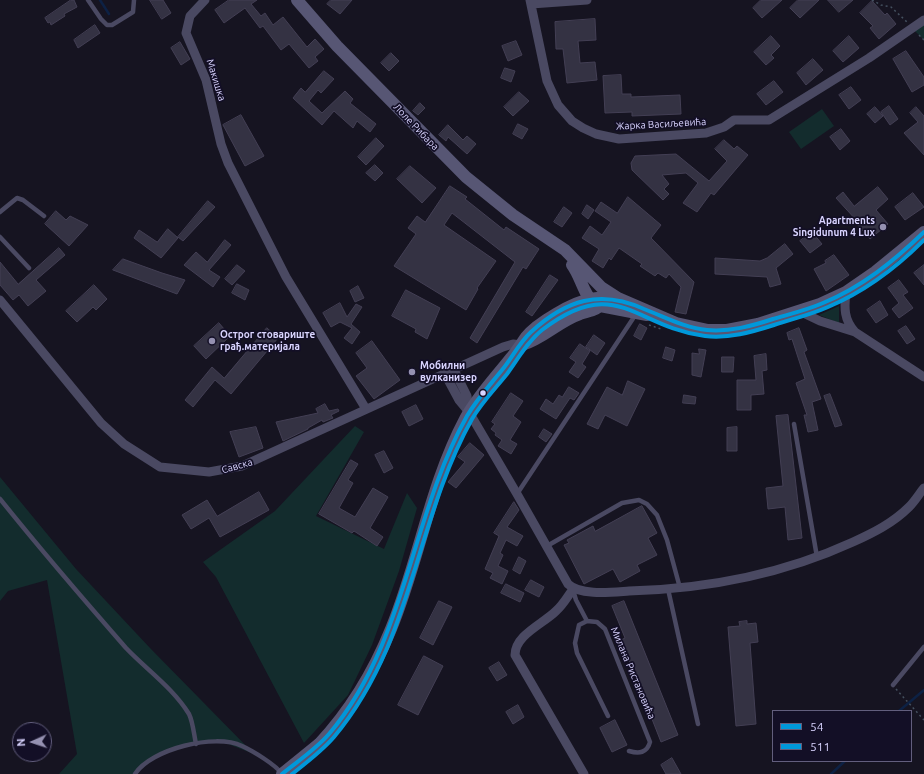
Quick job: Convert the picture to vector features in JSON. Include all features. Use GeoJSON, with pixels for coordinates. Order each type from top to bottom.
{"type":"FeatureCollection","features":[{"type":"Feature","properties":{"kind":"main road","name":"Лоле Рибара"},"geometry":{"type":"LineString","coordinates":[[297,0],[337,46],[466,177],[513,215],[575,259],[601,297],[637,313],[662,317]]}},
{"type":"Feature","properties":{"kind":"main road","name":"Лоле Рибара"},"geometry":{"type":"LineString","coordinates":[[548,239],[578,273],[590,299],[601,297],[618,298],[687,327],[717,330],[758,324],[799,311],[846,292],[886,264],[924,232]]}},
{"type":"Feature","properties":{"kind":"main road","name":"Савска"},"geometry":{"type":"LineString","coordinates":[[522,345],[531,343],[580,314],[601,297]]}},
{"type":"Feature","properties":{"kind":"main road"},"geometry":{"type":"LineString","coordinates":[[282,774],[319,744],[335,726],[359,692],[382,650],[398,612],[440,477],[454,442],[469,412],[531,332],[551,318],[590,299]]}},
{"type":"Feature","properties":{"kind":"street","name":"Макишка"},"geometry":{"type":"LineString","coordinates":[[205,0],[193,4],[187,22],[186,33],[208,86],[221,144],[228,163],[286,277],[366,409]]}},
{"type":"Feature","properties":{"kind":"street"},"geometry":{"type":"LineString","coordinates":[[530,2],[587,0]]}},
{"type":"Feature","properties":{"kind":"street","name":"Жарка Васиљевића"},"geometry":{"type":"LineString","coordinates":[[530,2],[546,81],[558,105],[572,121],[583,128],[596,134],[619,139],[706,133],[724,127],[734,120],[769,120],[913,29],[924,20]]}},
{"type":"Feature","properties":{"kind":"street"},"geometry":{"type":"LineString","coordinates":[[846,292],[845,316],[848,324],[855,332]]}},
{"type":"Feature","properties":{"kind":"street","name":"Савска"},"geometry":{"type":"LineString","coordinates":[[0,300],[101,423],[124,444],[160,467],[209,472],[236,468],[256,460],[503,347],[513,344],[522,345]]}},
{"type":"Feature","properties":{"kind":"street"},"geometry":{"type":"LineString","coordinates":[[799,311],[820,321],[855,332],[924,377]]}},
{"type":"Feature","properties":{"kind":"street"},"geometry":{"type":"LineString","coordinates":[[449,372],[468,396],[469,412],[568,584],[573,588],[582,591],[610,592],[668,589],[719,583],[773,570],[817,557],[861,538],[890,523],[910,506],[924,488]]}},
{"type":"Feature","properties":{"kind":"street"},"geometry":{"type":"LineString","coordinates":[[573,588],[557,611],[520,641],[515,650],[514,656],[584,774]]}},
{"type":"Feature","properties":{"kind":"lane"},"geometry":{"type":"LineString","coordinates":[[88,0],[101,19],[107,25],[112,25],[133,12],[134,0]]}},
{"type":"Feature","properties":{"kind":"lane"},"geometry":{"type":"LineString","coordinates":[[0,212],[17,198],[23,200],[44,216]]}},
{"type":"Feature","properties":{"kind":"lane"},"geometry":{"type":"LineString","coordinates":[[0,237],[30,268]]}},
{"type":"Feature","properties":{"kind":"lane"},"geometry":{"type":"LineString","coordinates":[[517,494],[637,313]]}},
{"type":"Feature","properties":{"kind":"lane"},"geometry":{"type":"LineString","coordinates":[[794,424],[817,557]]}},
{"type":"Feature","properties":{"kind":"lane"},"geometry":{"type":"LineString","coordinates":[[0,499],[50,561],[138,661],[175,695],[190,716],[196,744]]}},
{"type":"Feature","properties":{"kind":"lane"},"geometry":{"type":"LineString","coordinates":[[547,546],[622,503],[639,500],[647,504],[656,515],[666,540],[680,588]]}},
{"type":"Feature","properties":{"kind":"lane"},"geometry":{"type":"LineString","coordinates":[[573,588],[576,600],[587,622],[579,625],[574,643],[577,653],[608,716]]}},
{"type":"Feature","properties":{"kind":"lane"},"geometry":{"type":"LineString","coordinates":[[668,589],[698,724]]}},
{"type":"Feature","properties":{"kind":"lane","name":"Милана Ристановића"},"geometry":{"type":"LineString","coordinates":[[587,622],[597,622],[605,629],[650,742],[648,748],[643,752],[637,754],[629,751]]}},
{"type":"Feature","properties":{"kind":"lane"},"geometry":{"type":"LineString","coordinates":[[893,685],[924,647]]}},
{"type":"Feature","properties":{"kind":"lane"},"geometry":{"type":"LineString","coordinates":[[135,774],[144,764],[158,754],[196,744],[224,742],[242,745],[277,767],[282,774]]}},
{"type":"Feature","properties":{"kind":"path"},"geometry":{"type":"LineString","coordinates":[[872,0],[896,10],[913,29]]}},
{"type":"Feature","properties":{"kind":"path"},"geometry":{"type":"LineString","coordinates":[[648,324],[665,330]]}},
{"type":"Feature","properties":{"kind":"path"},"geometry":{"type":"LineString","coordinates":[[893,685],[924,720]]}},
{"type":"Feature","properties":{"kind":"green space"},"geometry":{"type":"Polygon","coordinates":[[[924,20],[924,40],[913,29],[924,20]]]}},
{"type":"Feature","properties":{"kind":"green space"},"geometry":{"type":"Polygon","coordinates":[[[822,109],[834,126],[801,149],[789,132],[822,109]]]}},
{"type":"Feature","properties":{"kind":"green space"},"geometry":{"type":"Polygon","coordinates":[[[839,306],[839,323],[819,315],[839,306]]]}},
{"type":"Feature","properties":{"kind":"green space"},"geometry":{"type":"Polygon","coordinates":[[[355,426],[364,432],[316,516],[384,549],[407,493],[417,508],[399,571],[372,645],[348,695],[304,743],[216,577],[203,562],[275,511],[355,426]]]}},
{"type":"Feature","properties":{"kind":"green space"},"geometry":{"type":"Polygon","coordinates":[[[0,477],[76,569],[150,648],[254,754],[223,742],[189,744],[158,754],[135,774],[59,774],[77,754],[47,580],[8,591],[0,601],[0,477]]]}},
{"type":"Feature","properties":{"kind":"building"},"geometry":{"type":"Polygon","coordinates":[[[71,0],[74,0],[77,7],[64,14],[65,16],[51,25],[50,22],[48,23],[45,18],[71,0]]]}},
{"type":"Feature","properties":{"kind":"building"},"geometry":{"type":"Polygon","coordinates":[[[150,0],[163,0],[171,13],[162,19],[150,0]]]}},
{"type":"Feature","properties":{"kind":"building"},"geometry":{"type":"Polygon","coordinates":[[[229,0],[257,0],[251,4],[261,16],[265,13],[273,25],[283,17],[307,47],[315,39],[324,49],[315,57],[318,61],[309,68],[289,44],[281,50],[263,26],[260,28],[245,8],[224,23],[215,10],[229,0]]]}},
{"type":"Feature","properties":{"kind":"building"},"geometry":{"type":"Polygon","coordinates":[[[331,0],[352,0],[340,14],[327,4],[331,0]]]}},
{"type":"Feature","properties":{"kind":"building"},"geometry":{"type":"Polygon","coordinates":[[[761,0],[782,0],[762,18],[753,8],[761,0]]]}},
{"type":"Feature","properties":{"kind":"building"},"geometry":{"type":"Polygon","coordinates":[[[798,0],[819,0],[800,18],[790,8],[798,0]]]}},
{"type":"Feature","properties":{"kind":"building"},"geometry":{"type":"Polygon","coordinates":[[[828,0],[853,0],[839,12],[828,0]]]}},
{"type":"Feature","properties":{"kind":"building"},"geometry":{"type":"Polygon","coordinates":[[[872,1],[885,15],[887,13],[896,24],[879,39],[870,28],[873,26],[860,13],[872,1]]]}},
{"type":"Feature","properties":{"kind":"building"},"geometry":{"type":"Polygon","coordinates":[[[595,19],[596,40],[578,41],[580,63],[595,62],[597,80],[567,83],[563,49],[556,49],[555,22],[595,19]]]}},
{"type":"Feature","properties":{"kind":"building"},"geometry":{"type":"Polygon","coordinates":[[[95,25],[100,33],[78,48],[74,40],[95,25]]]}},
{"type":"Feature","properties":{"kind":"building"},"geometry":{"type":"Polygon","coordinates":[[[771,36],[780,46],[771,55],[774,58],[766,65],[754,52],[771,36]]]}},
{"type":"Feature","properties":{"kind":"building"},"geometry":{"type":"Polygon","coordinates":[[[849,36],[859,48],[843,62],[833,51],[849,36]]]}},
{"type":"Feature","properties":{"kind":"building"},"geometry":{"type":"Polygon","coordinates":[[[516,41],[522,55],[508,61],[502,46],[516,41]]]}},
{"type":"Feature","properties":{"kind":"building"},"geometry":{"type":"Polygon","coordinates":[[[180,42],[190,59],[181,65],[171,48],[180,42]]]}},
{"type":"Feature","properties":{"kind":"building"},"geometry":{"type":"Polygon","coordinates":[[[906,51],[924,77],[924,85],[912,92],[893,59],[906,51]]]}},
{"type":"Feature","properties":{"kind":"building"},"geometry":{"type":"Polygon","coordinates":[[[391,53],[399,61],[389,71],[381,63],[391,53]]]}},
{"type":"Feature","properties":{"kind":"building"},"geometry":{"type":"Polygon","coordinates":[[[813,59],[823,70],[806,85],[797,73],[813,59]]]}},
{"type":"Feature","properties":{"kind":"building"},"geometry":{"type":"Polygon","coordinates":[[[505,68],[515,71],[511,82],[501,78],[505,68]]]}},
{"type":"Feature","properties":{"kind":"building"},"geometry":{"type":"Polygon","coordinates":[[[324,71],[334,79],[321,93],[318,90],[309,101],[322,113],[345,91],[353,99],[350,103],[376,124],[370,132],[357,121],[353,128],[334,111],[322,125],[293,98],[301,88],[305,92],[324,71]]]}},
{"type":"Feature","properties":{"kind":"building"},"geometry":{"type":"Polygon","coordinates":[[[621,75],[622,94],[631,94],[631,97],[680,95],[681,114],[632,116],[632,112],[605,113],[603,76],[621,75]]]}},
{"type":"Feature","properties":{"kind":"building"},"geometry":{"type":"Polygon","coordinates":[[[774,81],[783,92],[766,105],[757,94],[774,81]]]}},
{"type":"Feature","properties":{"kind":"building"},"geometry":{"type":"Polygon","coordinates":[[[851,87],[861,100],[849,109],[839,95],[851,87]]]}},
{"type":"Feature","properties":{"kind":"building"},"geometry":{"type":"Polygon","coordinates":[[[519,92],[529,101],[513,116],[504,107],[519,92]]]}},
{"type":"Feature","properties":{"kind":"building"},"geometry":{"type":"Polygon","coordinates":[[[420,103],[425,108],[418,115],[413,111],[420,103]]]}},
{"type":"Feature","properties":{"kind":"building"},"geometry":{"type":"Polygon","coordinates":[[[889,106],[898,119],[890,125],[881,112],[889,106]]]}},
{"type":"Feature","properties":{"kind":"building"},"geometry":{"type":"Polygon","coordinates":[[[875,107],[883,116],[875,123],[867,114],[875,107]]]}},
{"type":"Feature","properties":{"kind":"building"},"geometry":{"type":"Polygon","coordinates":[[[916,107],[924,116],[924,155],[904,133],[918,122],[910,113],[916,107]]]}},
{"type":"Feature","properties":{"kind":"building"},"geometry":{"type":"Polygon","coordinates":[[[241,115],[264,156],[245,166],[223,125],[241,115]]]}},
{"type":"Feature","properties":{"kind":"building"},"geometry":{"type":"Polygon","coordinates":[[[518,124],[528,129],[522,139],[513,134],[518,124]]]}},
{"type":"Feature","properties":{"kind":"building"},"geometry":{"type":"Polygon","coordinates":[[[448,125],[463,140],[467,136],[476,144],[467,154],[448,137],[446,141],[439,135],[448,125]]]}},
{"type":"Feature","properties":{"kind":"building"},"geometry":{"type":"Polygon","coordinates":[[[841,129],[850,141],[840,150],[830,137],[841,129]]]}},
{"type":"Feature","properties":{"kind":"building"},"geometry":{"type":"Polygon","coordinates":[[[376,138],[384,146],[366,165],[358,157],[376,138]]]}},
{"type":"Feature","properties":{"kind":"building"},"geometry":{"type":"Polygon","coordinates":[[[724,140],[734,149],[737,146],[748,155],[714,195],[711,193],[697,212],[683,203],[698,183],[686,173],[662,175],[669,184],[664,189],[669,194],[663,200],[632,170],[631,163],[635,156],[676,154],[709,181],[727,161],[715,149],[724,140]]]}},
{"type":"Feature","properties":{"kind":"building"},"geometry":{"type":"Polygon","coordinates":[[[375,165],[383,173],[375,181],[366,173],[375,165]]]}},
{"type":"Feature","properties":{"kind":"building"},"geometry":{"type":"Polygon","coordinates":[[[410,166],[436,188],[422,203],[397,179],[410,166]]]}},
{"type":"Feature","properties":{"kind":"building"},"geometry":{"type":"Polygon","coordinates":[[[450,186],[467,197],[465,199],[504,230],[506,227],[539,249],[526,269],[523,267],[477,343],[470,338],[515,262],[452,213],[444,225],[496,261],[477,288],[478,289],[466,310],[394,266],[416,234],[408,228],[417,216],[425,222],[450,186]]]}},
{"type":"Feature","properties":{"kind":"building"},"geometry":{"type":"Polygon","coordinates":[[[878,187],[888,199],[876,210],[888,224],[870,239],[855,222],[857,221],[836,198],[843,192],[854,206],[878,187]]]}},
{"type":"Feature","properties":{"kind":"building"},"geometry":{"type":"Polygon","coordinates":[[[913,193],[924,207],[905,220],[895,207],[913,193]]]}},
{"type":"Feature","properties":{"kind":"building"},"geometry":{"type":"Polygon","coordinates":[[[628,197],[661,225],[651,238],[694,282],[686,314],[675,312],[681,287],[669,274],[666,278],[658,273],[655,276],[640,266],[642,264],[619,248],[611,260],[609,258],[603,268],[592,261],[599,249],[582,238],[590,226],[602,235],[611,222],[595,211],[601,202],[617,213],[628,197]]]}},
{"type":"Feature","properties":{"kind":"building"},"geometry":{"type":"Polygon","coordinates":[[[208,201],[215,207],[183,241],[178,237],[208,201]]]}},
{"type":"Feature","properties":{"kind":"building"},"geometry":{"type":"Polygon","coordinates":[[[587,205],[594,210],[588,219],[582,214],[587,205]]]}},
{"type":"Feature","properties":{"kind":"building"},"geometry":{"type":"Polygon","coordinates":[[[564,207],[572,213],[562,227],[554,222],[564,207]]]}},
{"type":"Feature","properties":{"kind":"building"},"geometry":{"type":"Polygon","coordinates":[[[56,211],[66,220],[70,216],[88,225],[69,246],[45,224],[56,211]]]}},
{"type":"Feature","properties":{"kind":"building"},"geometry":{"type":"Polygon","coordinates":[[[168,229],[178,238],[161,258],[134,238],[139,230],[157,242],[168,229]]]}},
{"type":"Feature","properties":{"kind":"building"},"geometry":{"type":"Polygon","coordinates":[[[812,232],[822,244],[810,253],[800,241],[812,232]]]}},
{"type":"Feature","properties":{"kind":"building"},"geometry":{"type":"Polygon","coordinates":[[[225,240],[231,245],[209,270],[220,277],[213,287],[184,265],[196,252],[207,262],[225,240]]]}},
{"type":"Feature","properties":{"kind":"building"},"geometry":{"type":"Polygon","coordinates":[[[785,244],[793,254],[776,268],[781,284],[770,287],[767,277],[715,274],[715,258],[760,261],[767,258],[785,244]]]}},
{"type":"Feature","properties":{"kind":"building"},"geometry":{"type":"Polygon","coordinates":[[[59,248],[65,255],[36,280],[46,291],[28,306],[19,295],[13,300],[0,285],[0,262],[18,284],[59,248]]]}},
{"type":"Feature","properties":{"kind":"building"},"geometry":{"type":"Polygon","coordinates":[[[834,255],[849,275],[826,291],[814,269],[826,263],[825,261],[834,255]]]}},
{"type":"Feature","properties":{"kind":"building"},"geometry":{"type":"Polygon","coordinates":[[[123,259],[185,280],[177,294],[113,270],[123,259]]]}},
{"type":"Feature","properties":{"kind":"building"},"geometry":{"type":"Polygon","coordinates":[[[237,265],[245,271],[232,285],[225,279],[237,265]]]}},
{"type":"Feature","properties":{"kind":"building"},"geometry":{"type":"Polygon","coordinates":[[[924,265],[924,285],[914,273],[924,265]]]}},
{"type":"Feature","properties":{"kind":"building"},"geometry":{"type":"Polygon","coordinates":[[[550,275],[558,280],[532,316],[526,312],[550,275]]]}},
{"type":"Feature","properties":{"kind":"building"},"geometry":{"type":"Polygon","coordinates":[[[899,280],[908,292],[903,295],[913,308],[899,318],[892,309],[899,303],[888,288],[899,280]]]}},
{"type":"Feature","properties":{"kind":"building"},"geometry":{"type":"Polygon","coordinates":[[[237,284],[249,290],[245,300],[232,293],[237,284]]]}},
{"type":"Feature","properties":{"kind":"building"},"geometry":{"type":"Polygon","coordinates":[[[94,285],[107,299],[96,310],[93,307],[77,322],[66,311],[94,285]]]}},
{"type":"Feature","properties":{"kind":"building"},"geometry":{"type":"Polygon","coordinates":[[[358,286],[364,298],[355,302],[350,291],[358,286]]]}},
{"type":"Feature","properties":{"kind":"building"},"geometry":{"type":"Polygon","coordinates":[[[406,290],[440,308],[427,339],[415,332],[416,329],[392,316],[406,290]]]}},
{"type":"Feature","properties":{"kind":"building"},"geometry":{"type":"Polygon","coordinates":[[[880,301],[888,315],[876,323],[867,310],[880,301]]]}},
{"type":"Feature","properties":{"kind":"building"},"geometry":{"type":"Polygon","coordinates":[[[340,303],[347,317],[356,304],[362,307],[351,324],[360,332],[352,344],[344,338],[352,328],[340,322],[331,327],[323,313],[340,303]]]}},
{"type":"Feature","properties":{"kind":"building","name":"Острог стовариште грађ.материјала"},"geometry":{"type":"Polygon","coordinates":[[[219,323],[230,336],[206,359],[194,346],[219,323]]]}},
{"type":"Feature","properties":{"kind":"building"},"geometry":{"type":"Polygon","coordinates":[[[640,324],[647,328],[641,340],[634,336],[640,324]]]}},
{"type":"Feature","properties":{"kind":"building"},"geometry":{"type":"Polygon","coordinates":[[[906,326],[915,339],[907,344],[898,331],[906,326]]]}},
{"type":"Feature","properties":{"kind":"building"},"geometry":{"type":"Polygon","coordinates":[[[267,328],[278,338],[231,394],[215,380],[193,407],[185,400],[212,367],[224,378],[267,328]]]}},
{"type":"Feature","properties":{"kind":"building"},"geometry":{"type":"Polygon","coordinates":[[[799,328],[807,350],[804,352],[821,399],[812,402],[818,430],[808,432],[804,415],[807,415],[796,383],[805,379],[792,339],[789,340],[787,333],[799,328]]]}},
{"type":"Feature","properties":{"kind":"building"},"geometry":{"type":"Polygon","coordinates":[[[594,335],[605,343],[597,355],[586,347],[594,335]]]}},
{"type":"Feature","properties":{"kind":"building"},"geometry":{"type":"Polygon","coordinates":[[[372,341],[400,380],[374,399],[356,376],[367,368],[356,353],[372,341]]]}},
{"type":"Feature","properties":{"kind":"building"},"geometry":{"type":"Polygon","coordinates":[[[580,344],[590,351],[582,364],[586,367],[578,378],[569,372],[576,362],[570,358],[580,344]]]}},
{"type":"Feature","properties":{"kind":"building"},"geometry":{"type":"Polygon","coordinates":[[[666,347],[675,350],[672,361],[663,358],[666,347]]]}},
{"type":"Feature","properties":{"kind":"building"},"geometry":{"type":"Polygon","coordinates":[[[699,349],[706,350],[701,377],[692,375],[692,353],[699,354],[699,349]]]}},
{"type":"Feature","properties":{"kind":"building"},"geometry":{"type":"Polygon","coordinates":[[[766,354],[767,370],[762,371],[764,394],[751,395],[751,410],[737,410],[737,380],[756,380],[754,356],[766,354]]]}},
{"type":"Feature","properties":{"kind":"building"},"geometry":{"type":"Polygon","coordinates":[[[722,357],[734,357],[733,372],[722,372],[722,357]]]}},
{"type":"Feature","properties":{"kind":"building"},"geometry":{"type":"Polygon","coordinates":[[[628,381],[645,389],[627,426],[605,415],[598,429],[587,424],[607,387],[622,395],[628,381]]]}},
{"type":"Feature","properties":{"kind":"building"},"geometry":{"type":"Polygon","coordinates":[[[569,387],[579,393],[574,400],[570,398],[556,419],[540,409],[546,399],[553,404],[559,395],[562,397],[569,387]]]}},
{"type":"Feature","properties":{"kind":"building"},"geometry":{"type":"Polygon","coordinates":[[[511,393],[523,401],[513,416],[521,422],[510,440],[517,444],[511,454],[498,446],[502,440],[495,435],[496,433],[491,429],[495,424],[492,422],[511,393]]]}},
{"type":"Feature","properties":{"kind":"building"},"geometry":{"type":"Polygon","coordinates":[[[830,394],[842,425],[835,427],[824,396],[830,394]]]}},
{"type":"Feature","properties":{"kind":"building"},"geometry":{"type":"Polygon","coordinates":[[[684,395],[696,397],[695,404],[683,403],[684,395]]]}},
{"type":"Feature","properties":{"kind":"building"},"geometry":{"type":"Polygon","coordinates":[[[325,404],[329,411],[338,409],[339,411],[331,415],[333,418],[323,422],[322,420],[308,429],[283,441],[276,422],[318,413],[316,409],[325,404]]]}},
{"type":"Feature","properties":{"kind":"building"},"geometry":{"type":"Polygon","coordinates":[[[416,405],[423,419],[409,426],[402,412],[416,405]]]}},
{"type":"Feature","properties":{"kind":"building"},"geometry":{"type":"Polygon","coordinates":[[[788,415],[802,538],[788,540],[785,507],[768,509],[766,488],[783,486],[776,416],[788,415]]]}},
{"type":"Feature","properties":{"kind":"building"},"geometry":{"type":"Polygon","coordinates":[[[256,427],[263,448],[239,457],[230,432],[256,427]]]}},
{"type":"Feature","properties":{"kind":"building"},"geometry":{"type":"Polygon","coordinates":[[[737,427],[737,451],[727,451],[727,428],[737,427]]]}},
{"type":"Feature","properties":{"kind":"building"},"geometry":{"type":"Polygon","coordinates":[[[544,429],[552,434],[546,442],[539,437],[544,429]]]}},
{"type":"Feature","properties":{"kind":"building"},"geometry":{"type":"Polygon","coordinates":[[[470,443],[484,455],[456,488],[448,482],[465,462],[458,457],[470,443]]]}},
{"type":"Feature","properties":{"kind":"building"},"geometry":{"type":"Polygon","coordinates":[[[384,451],[393,468],[384,473],[375,455],[384,451]]]}},
{"type":"Feature","properties":{"kind":"building"},"geometry":{"type":"Polygon","coordinates":[[[351,460],[358,464],[348,480],[353,483],[339,508],[355,517],[373,488],[388,497],[370,528],[383,537],[377,546],[354,531],[352,533],[319,514],[351,460]]]}},
{"type":"Feature","properties":{"kind":"building"},"geometry":{"type":"Polygon","coordinates":[[[259,492],[269,510],[220,537],[209,518],[191,529],[182,515],[207,500],[217,516],[259,492]]]}},
{"type":"Feature","properties":{"kind":"building"},"geometry":{"type":"Polygon","coordinates":[[[514,502],[519,510],[507,527],[523,536],[517,546],[506,540],[500,553],[503,555],[498,566],[508,571],[502,584],[490,578],[493,573],[485,569],[499,536],[494,533],[514,502]]]}},
{"type":"Feature","properties":{"kind":"building"},"geometry":{"type":"Polygon","coordinates":[[[642,506],[657,533],[648,538],[657,555],[637,565],[640,571],[620,582],[613,569],[584,584],[564,545],[569,543],[567,540],[593,526],[595,531],[642,506]]]}},
{"type":"Feature","properties":{"kind":"building"},"geometry":{"type":"Polygon","coordinates":[[[519,557],[526,561],[520,574],[513,570],[519,557]]]}},
{"type":"Feature","properties":{"kind":"building"},"geometry":{"type":"Polygon","coordinates":[[[531,580],[544,587],[539,597],[525,590],[531,580]]]}},
{"type":"Feature","properties":{"kind":"building"},"geometry":{"type":"Polygon","coordinates":[[[506,584],[524,593],[520,602],[501,593],[506,584]]]}},
{"type":"Feature","properties":{"kind":"building"},"geometry":{"type":"Polygon","coordinates":[[[439,601],[452,607],[433,645],[420,638],[439,601]]]}},
{"type":"Feature","properties":{"kind":"building"},"geometry":{"type":"Polygon","coordinates":[[[624,601],[678,735],[661,742],[621,640],[625,638],[612,606],[624,601]]]}},
{"type":"Feature","properties":{"kind":"building"},"geometry":{"type":"Polygon","coordinates":[[[747,621],[747,624],[756,623],[758,642],[750,643],[756,724],[736,726],[728,627],[740,626],[739,622],[747,621]]]}},
{"type":"Feature","properties":{"kind":"building"},"geometry":{"type":"Polygon","coordinates":[[[424,656],[443,666],[418,715],[398,705],[424,656]]]}},
{"type":"Feature","properties":{"kind":"building"},"geometry":{"type":"Polygon","coordinates":[[[499,662],[507,675],[497,681],[489,668],[499,662]]]}},
{"type":"Feature","properties":{"kind":"building"},"geometry":{"type":"Polygon","coordinates":[[[518,705],[524,717],[513,724],[506,712],[518,705]]]}},
{"type":"Feature","properties":{"kind":"building"},"geometry":{"type":"Polygon","coordinates":[[[615,720],[627,745],[612,752],[600,728],[615,720]]]}},
{"type":"Feature","properties":{"kind":"building"},"geometry":{"type":"Polygon","coordinates":[[[672,758],[681,774],[666,774],[661,765],[672,758]]]}},
{"type":"Feature","properties":{"kind":"waterway"},"geometry":{"type":"LineString","coordinates":[[100,0],[109,14]]}},
{"type":"Feature","properties":{"kind":"waterway"},"geometry":{"type":"LineString","coordinates":[[900,710],[924,690]]}},
{"type":"Feature","properties":{"kind":"waterway"},"geometry":{"type":"LineString","coordinates":[[831,774],[844,762]]}},
{"type":"Feature","properties":{"kind":"transit line","name":"54"},"geometry":{"type":"LineString","coordinates":[[282,774],[313,750],[329,734],[355,698],[375,660],[392,620],[432,495],[448,455],[467,416],[523,341],[544,321],[571,305],[598,299],[628,303],[675,322],[699,329],[724,330],[749,326],[811,308],[837,297],[877,272],[924,232]]}},
{"type":"Feature","properties":{"kind":"transit line","name":"511"},"geometry":{"type":"LineString","coordinates":[[292,774],[314,757],[334,737],[361,700],[381,661],[398,622],[437,499],[453,459],[472,419],[484,401],[507,374],[527,345],[542,330],[568,314],[589,306],[608,304],[625,308],[681,331],[705,336],[731,336],[766,328],[821,310],[867,287],[891,270],[924,240]]}},
{"type":"Feature","properties":{"kind":"place","name":"Apartments Singidunum 4 Lux"},"geometry":{"type":"Point","coordinates":[883,227]}},
{"type":"Feature","properties":{"kind":"place","name":"Острог стовариште грађ.материјала"},"geometry":{"type":"Point","coordinates":[212,341]}},
{"type":"Feature","properties":{"kind":"place","name":"Мобилни вулканизер"},"geometry":{"type":"Point","coordinates":[412,372]}}]}
